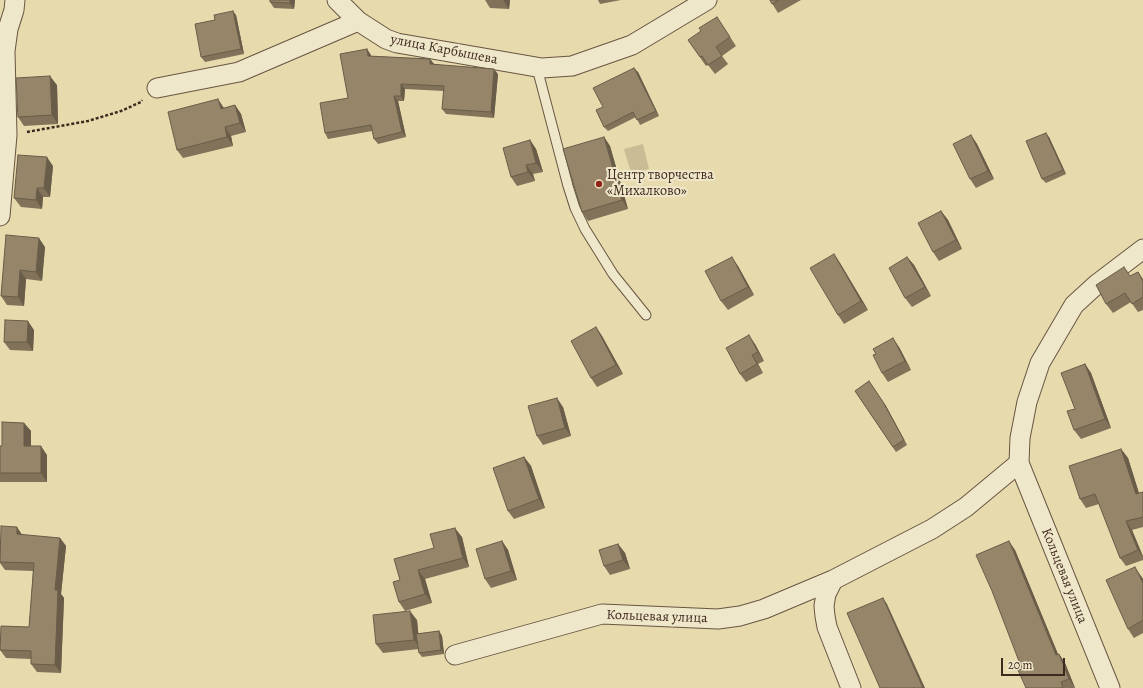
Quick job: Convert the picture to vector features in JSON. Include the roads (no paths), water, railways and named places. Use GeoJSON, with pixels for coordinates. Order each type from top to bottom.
{"type":"FeatureCollection","features":[{"type":"Feature","properties":{"kind":"street"},"geometry":{"type":"LineString","coordinates":[[0,216],[7,135],[5,51],[8,29],[14,10],[15,0]]}},
{"type":"Feature","properties":{"kind":"street","name":"улица Карбышева"},"geometry":{"type":"LineString","coordinates":[[337,0],[358,21],[386,39],[397,43],[537,68],[572,66],[632,45],[707,0]]}},
{"type":"Feature","properties":{"kind":"street"},"geometry":{"type":"LineString","coordinates":[[157,88],[239,72],[358,21]]}},
{"type":"Feature","properties":{"kind":"street","name":"Кольцевая улица"},"geometry":{"type":"LineString","coordinates":[[1110,688],[1019,463],[1020,438],[1027,402],[1040,363],[1074,305],[1097,284],[1143,249]]}},
{"type":"Feature","properties":{"kind":"street","name":"Кольцевая улица"},"geometry":{"type":"LineString","coordinates":[[455,655],[602,614],[718,619],[740,616],[764,609],[833,580],[932,529],[966,507],[1019,463]]}},
{"type":"Feature","properties":{"kind":"street"},"geometry":{"type":"LineString","coordinates":[[833,580],[824,600],[825,616],[827,627],[851,688]]}},
{"type":"Feature","properties":{"kind":"lane"},"geometry":{"type":"LineString","coordinates":[[537,68],[575,208],[585,229],[613,274],[646,315]]}},
{"type":"Feature","properties":{"kind":"place","name":"Центр творчества «Михалково»"},"geometry":{"type":"Point","coordinates":[599,184]}}]}
